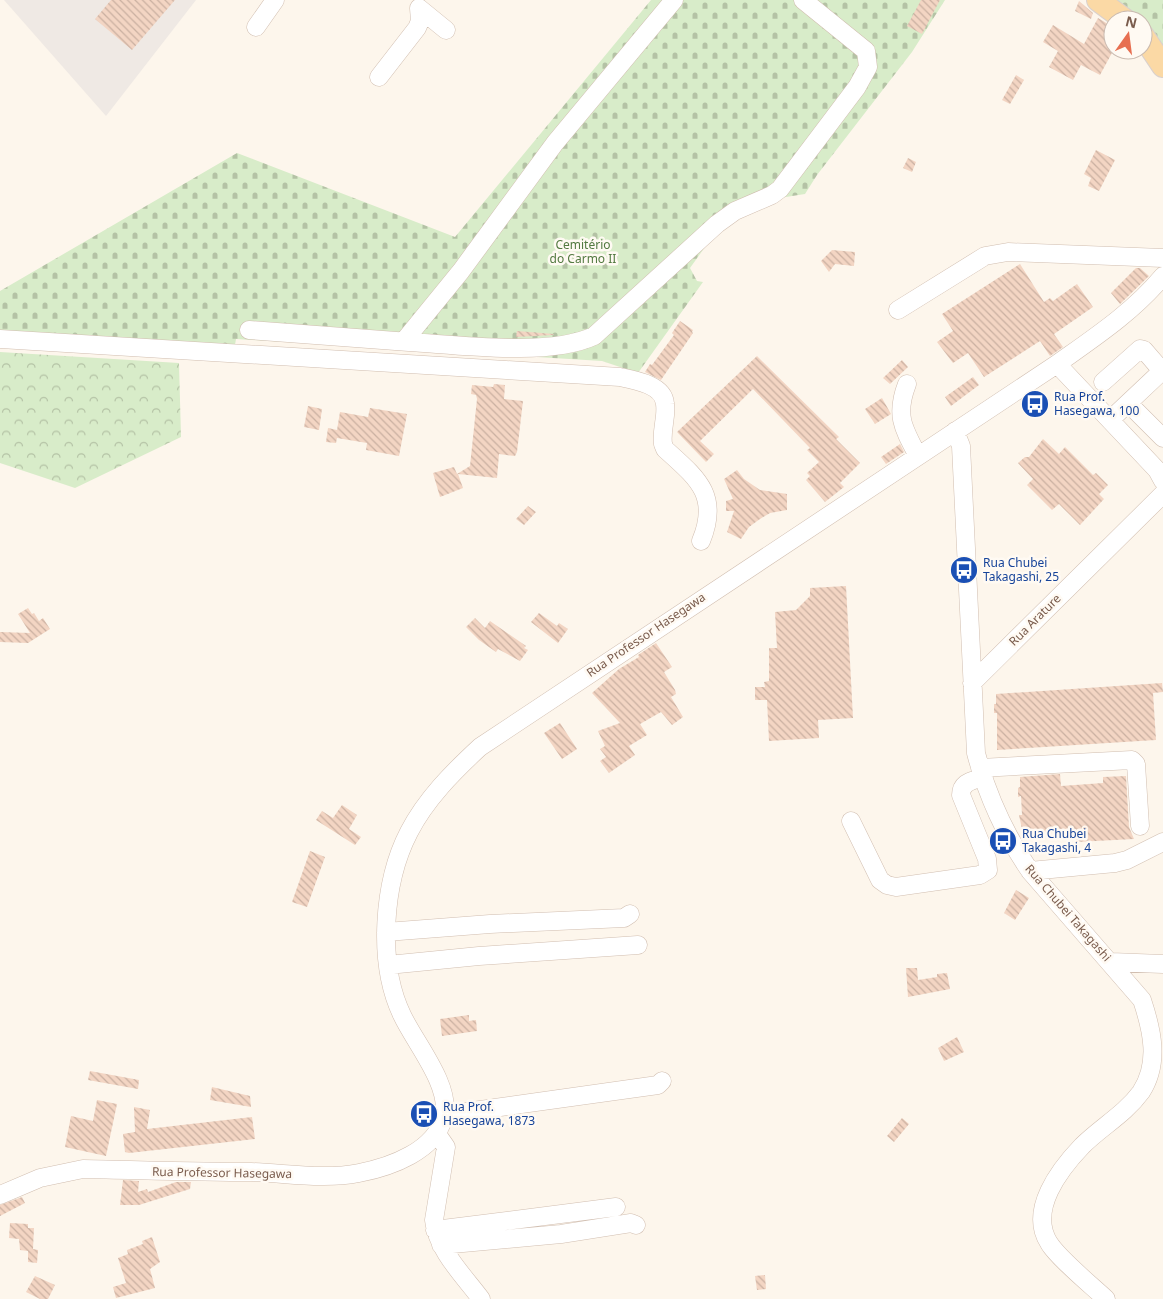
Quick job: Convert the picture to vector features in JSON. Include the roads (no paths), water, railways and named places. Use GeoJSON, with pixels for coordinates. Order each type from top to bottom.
{"type":"FeatureCollection","features":[{"type":"Feature","properties":{"kind":"main road"},"geometry":{"type":"LineString","coordinates":[[1098,0],[1112,10]]}},
{"type":"Feature","properties":{"kind":"main road"},"geometry":{"type":"LineString","coordinates":[[1153,51],[1163,66]]}},
{"type":"Feature","properties":{"kind":"street"},"geometry":{"type":"LineString","coordinates":[[256,27],[275,0]]}},
{"type":"Feature","properties":{"kind":"street"},"geometry":{"type":"LineString","coordinates":[[379,77],[417,28],[420,21],[419,8],[446,30],[412,0]]}},
{"type":"Feature","properties":{"kind":"street"},"geometry":{"type":"LineString","coordinates":[[404,341],[461,271],[555,144],[674,0]]}},
{"type":"Feature","properties":{"kind":"street"},"geometry":{"type":"LineString","coordinates":[[249,330],[472,346],[552,347],[588,339],[598,334],[717,224],[735,211],[772,196],[780,189],[857,87],[868,67],[866,51],[861,45],[803,0]]}},
{"type":"Feature","properties":{"kind":"street"},"geometry":{"type":"LineString","coordinates":[[898,310],[985,256],[993,254],[1008,252],[1163,258]]}},
{"type":"Feature","properties":{"kind":"street","name":"Rua Professor Hasegawa"},"geometry":{"type":"LineString","coordinates":[[0,1195],[46,1176],[83,1170],[348,1175],[400,1159],[424,1147],[437,1134],[444,1115],[443,1092],[402,1014],[388,965],[386,932],[396,864],[409,832],[450,774],[480,747],[1057,364],[1121,319],[1148,294],[1163,276]]}},
{"type":"Feature","properties":{"kind":"street"},"geometry":{"type":"LineString","coordinates":[[0,339],[620,377],[641,382],[660,392],[664,397],[666,405],[663,444],[665,449],[697,479],[706,496],[708,506],[707,520],[701,541]]}},
{"type":"Feature","properties":{"kind":"street"},"geometry":{"type":"LineString","coordinates":[[1103,382],[1138,349],[1144,350],[1161,368],[1161,373],[1110,420]]}},
{"type":"Feature","properties":{"kind":"street"},"geometry":{"type":"LineString","coordinates":[[1057,364],[1157,470],[1163,481]]}},
{"type":"Feature","properties":{"kind":"street"},"geometry":{"type":"LineString","coordinates":[[907,384],[900,418],[902,426],[918,456]]}},
{"type":"Feature","properties":{"kind":"street"},"geometry":{"type":"LineString","coordinates":[[1128,403],[1163,438]]}},
{"type":"Feature","properties":{"kind":"street","name":"Rua Chubei Takagashi"},"geometry":{"type":"LineString","coordinates":[[955,431],[961,446],[976,753],[981,773],[1017,853],[1030,871],[1111,962],[1142,1000],[1151,1027],[1154,1052],[1142,1091],[1120,1116],[1083,1145],[1070,1160],[1046,1198],[1042,1211],[1042,1225],[1049,1244],[1106,1299]]}},
{"type":"Feature","properties":{"kind":"street","name":"Rua Arature"},"geometry":{"type":"LineString","coordinates":[[972,683],[1163,494]]}},
{"type":"Feature","properties":{"kind":"street"},"geometry":{"type":"LineString","coordinates":[[851,821],[880,880],[887,885],[896,887],[980,875],[988,870],[988,859],[961,795],[961,790],[966,782],[981,773],[1132,760],[1136,764],[1140,826]]}},
{"type":"Feature","properties":{"kind":"street"},"geometry":{"type":"LineString","coordinates":[[1030,871],[1115,863],[1127,860],[1163,842]]}},
{"type":"Feature","properties":{"kind":"street"},"geometry":{"type":"LineString","coordinates":[[386,932],[490,924],[624,918],[630,914]]}},
{"type":"Feature","properties":{"kind":"street"},"geometry":{"type":"LineString","coordinates":[[388,965],[479,956],[638,945]]}},
{"type":"Feature","properties":{"kind":"street"},"geometry":{"type":"LineString","coordinates":[[1111,962],[1163,964]]}},
{"type":"Feature","properties":{"kind":"street"},"geometry":{"type":"LineString","coordinates":[[444,1115],[658,1085],[662,1081]]}},
{"type":"Feature","properties":{"kind":"street"},"geometry":{"type":"LineString","coordinates":[[437,1134],[446,1147],[434,1220],[438,1237],[481,1299]]}},
{"type":"Feature","properties":{"kind":"street"},"geometry":{"type":"LineString","coordinates":[[438,1237],[616,1207]]}},
{"type":"Feature","properties":{"kind":"street"},"geometry":{"type":"LineString","coordinates":[[438,1237],[561,1234],[631,1223],[636,1225]]}},
{"type":"Feature","properties":{"kind":"place","name":"Rua Prof. Hasegawa, 100"},"geometry":{"type":"Point","coordinates":[1035,404]}},
{"type":"Feature","properties":{"kind":"place","name":"Rua Chubei Takagashi, 25"},"geometry":{"type":"Point","coordinates":[964,570]}},
{"type":"Feature","properties":{"kind":"place","name":"Rua Chubei Takagashi, 4"},"geometry":{"type":"Point","coordinates":[1003,841]}},
{"type":"Feature","properties":{"kind":"place","name":"Rua Prof. Hasegawa, 1873"},"geometry":{"type":"Point","coordinates":[424,1114]}},
{"type":"Feature","properties":{"kind":"park label","name":"Cemitério do Carmo II"},"geometry":{"type":"Point","coordinates":[583,252]}}]}
